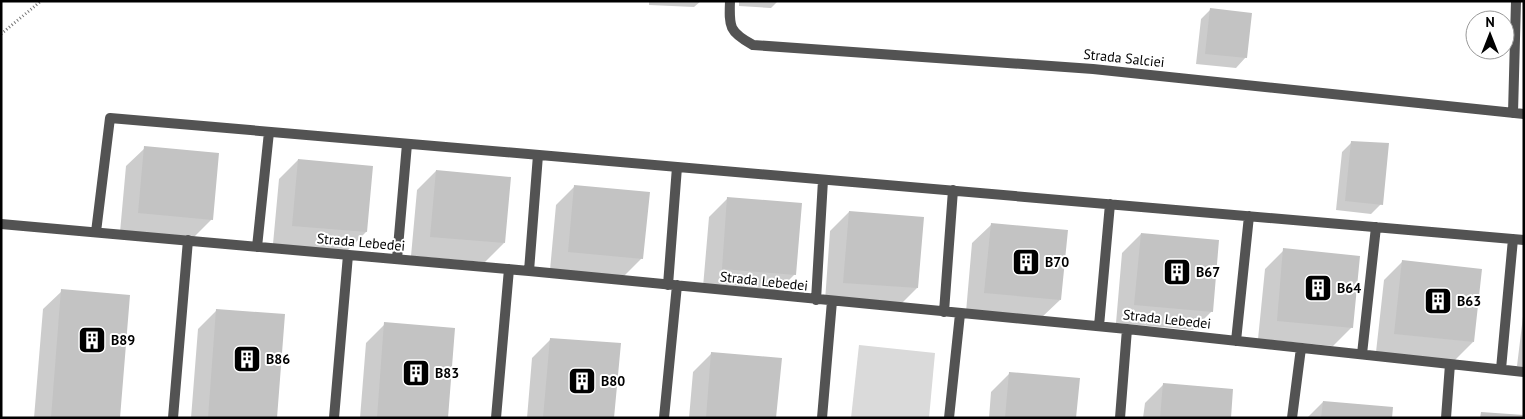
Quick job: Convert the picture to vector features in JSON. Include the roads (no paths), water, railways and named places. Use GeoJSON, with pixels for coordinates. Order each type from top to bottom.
{"type":"FeatureCollection","features":[{"type":"Feature","properties":{"kind":"street","name":"Strada Salciei"},"geometry":{"type":"LineString","coordinates":[[730,1],[729,24],[736,36],[753,45],[1094,68],[1524,114]]}},
{"type":"Feature","properties":{"kind":"street"},"geometry":{"type":"LineString","coordinates":[[1513,113],[1516,1]]}},
{"type":"Feature","properties":{"kind":"street"},"geometry":{"type":"LineString","coordinates":[[96,232],[110,118],[1518,239],[1502,369]]}},
{"type":"Feature","properties":{"kind":"street"},"geometry":{"type":"LineString","coordinates":[[257,247],[269,132]]}},
{"type":"Feature","properties":{"kind":"street"},"geometry":{"type":"LineString","coordinates":[[397,259],[407,144]]}},
{"type":"Feature","properties":{"kind":"street"},"geometry":{"type":"LineString","coordinates":[[529,271],[538,155]]}},
{"type":"Feature","properties":{"kind":"street"},"geometry":{"type":"LineString","coordinates":[[664,418],[677,167]]}},
{"type":"Feature","properties":{"kind":"street"},"geometry":{"type":"LineString","coordinates":[[816,300],[823,180]]}},
{"type":"Feature","properties":{"kind":"street"},"geometry":{"type":"LineString","coordinates":[[944,312],[953,190]]}},
{"type":"Feature","properties":{"kind":"street"},"geometry":{"type":"LineString","coordinates":[[1099,326],[1110,204]]}},
{"type":"Feature","properties":{"kind":"street"},"geometry":{"type":"LineString","coordinates":[[1236,340],[1249,216]]}},
{"type":"Feature","properties":{"kind":"street","name":"Strada Lebedei"},"geometry":{"type":"LineString","coordinates":[[1,224],[509,269],[1099,326],[1524,372]]}},
{"type":"Feature","properties":{"kind":"street"},"geometry":{"type":"LineString","coordinates":[[1362,354],[1376,227]]}},
{"type":"Feature","properties":{"kind":"street"},"geometry":{"type":"LineString","coordinates":[[173,418],[188,240]]}},
{"type":"Feature","properties":{"kind":"street"},"geometry":{"type":"LineString","coordinates":[[334,418],[348,255]]}},
{"type":"Feature","properties":{"kind":"street"},"geometry":{"type":"LineString","coordinates":[[496,418],[509,269]]}},
{"type":"Feature","properties":{"kind":"street"},"geometry":{"type":"LineString","coordinates":[[822,418],[832,301]]}},
{"type":"Feature","properties":{"kind":"street"},"geometry":{"type":"LineString","coordinates":[[949,418],[960,314]]}},
{"type":"Feature","properties":{"kind":"street"},"geometry":{"type":"LineString","coordinates":[[1120,418],[1127,329]]}},
{"type":"Feature","properties":{"kind":"street"},"geometry":{"type":"LineString","coordinates":[[1292,418],[1301,348]]}},
{"type":"Feature","properties":{"kind":"street"},"geometry":{"type":"LineString","coordinates":[[1446,418],[1450,364]]}},
{"type":"Feature","properties":{"kind":"place","name":"B70"},"geometry":{"type":"Point","coordinates":[1026,262]}},
{"type":"Feature","properties":{"kind":"place","name":"B67"},"geometry":{"type":"Point","coordinates":[1177,272]}},
{"type":"Feature","properties":{"kind":"place","name":"B64"},"geometry":{"type":"Point","coordinates":[1318,288]}},
{"type":"Feature","properties":{"kind":"place","name":"B63"},"geometry":{"type":"Point","coordinates":[1438,301]}},
{"type":"Feature","properties":{"kind":"place","name":"B89"},"geometry":{"type":"Point","coordinates":[92,340]}},
{"type":"Feature","properties":{"kind":"place","name":"B86"},"geometry":{"type":"Point","coordinates":[247,359]}},
{"type":"Feature","properties":{"kind":"place","name":"B83"},"geometry":{"type":"Point","coordinates":[416,373]}},
{"type":"Feature","properties":{"kind":"place","name":"B80"},"geometry":{"type":"Point","coordinates":[582,381]}}]}
